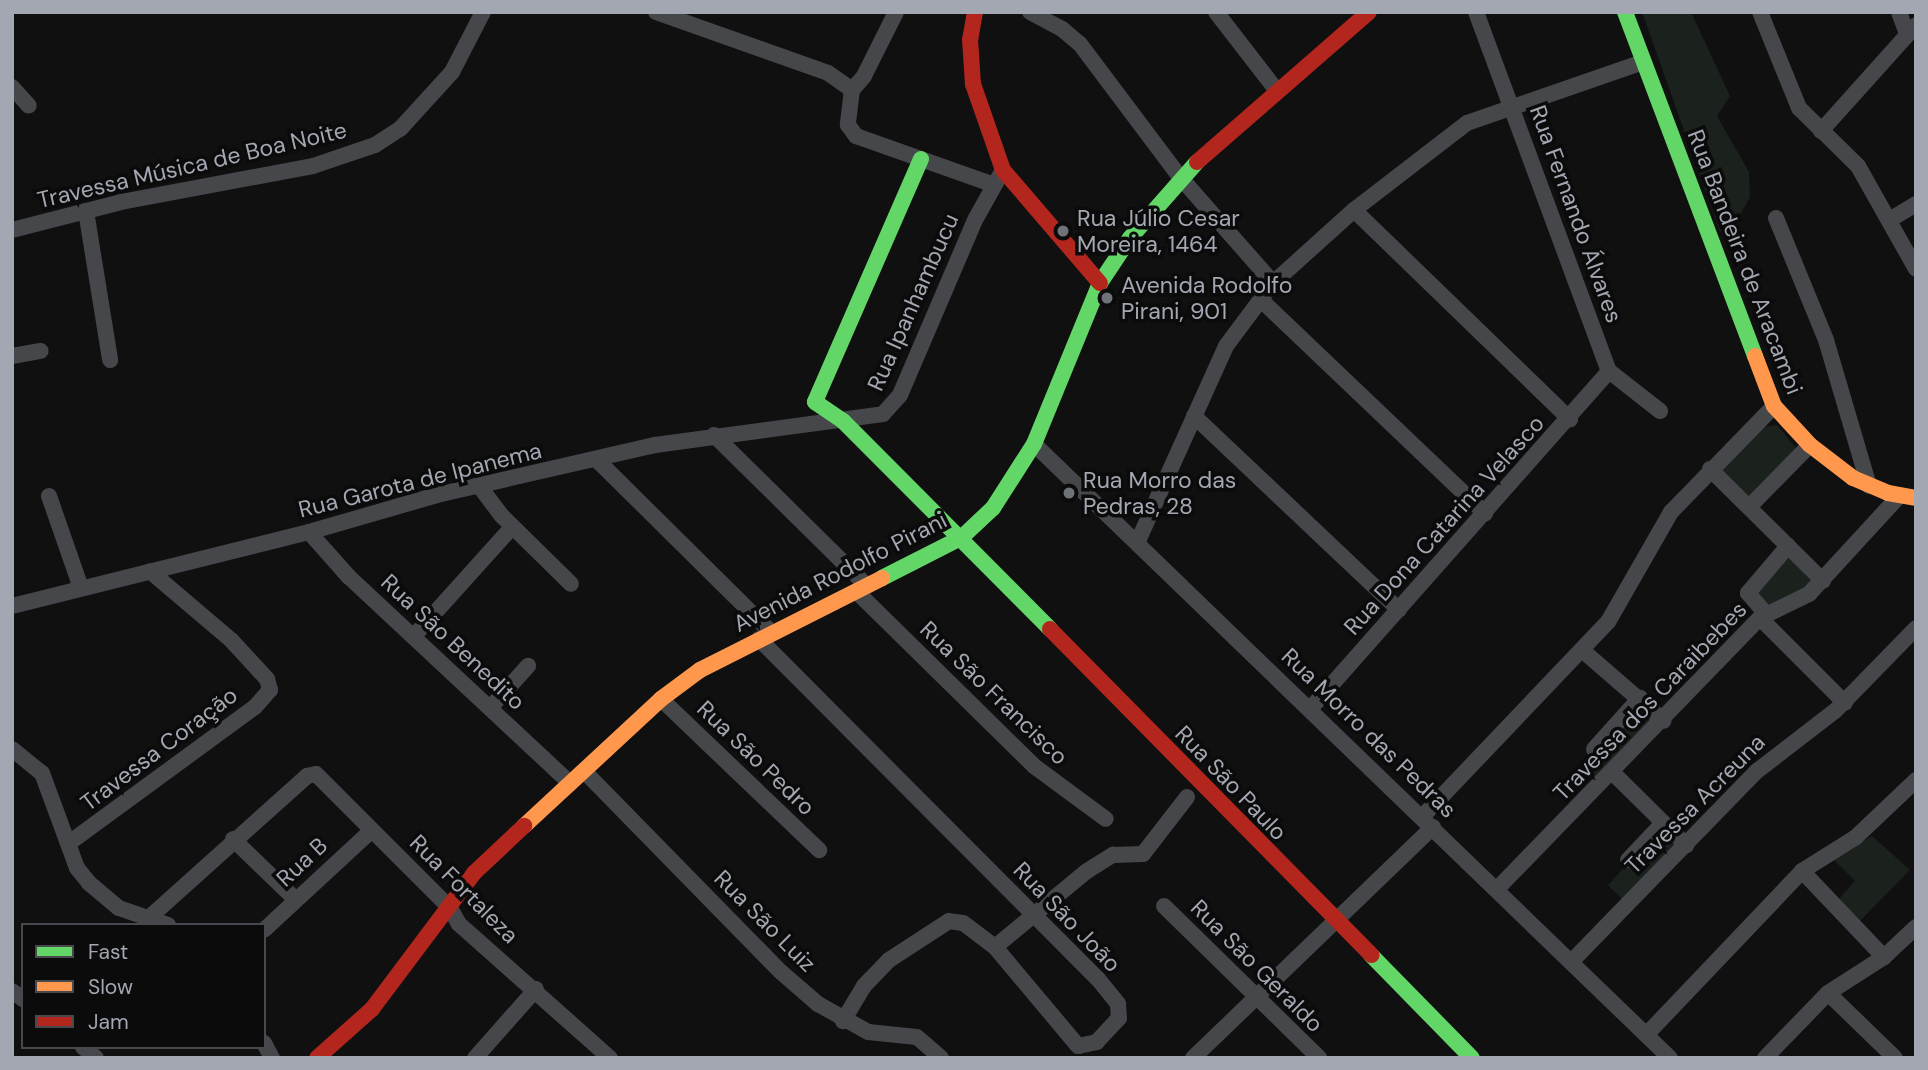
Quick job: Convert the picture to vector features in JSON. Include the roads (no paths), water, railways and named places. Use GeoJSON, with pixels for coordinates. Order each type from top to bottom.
{"type":"FeatureCollection","features":[{"type":"Feature","properties":{"kind":"main road"},"geometry":{"type":"LineString","coordinates":[[975,12],[970,39],[972,84],[1003,170],[1100,283]]}},
{"type":"Feature","properties":{"kind":"main road","name":"Avenida Rodolfo Pirani"},"geometry":{"type":"LineString","coordinates":[[317,1058],[372,1009],[474,873],[661,699],[700,670],[961,538],[993,508],[1034,444],[1100,283],[1180,177],[1369,12]]}},
{"type":"Feature","properties":{"kind":"main road","name":"Rua Bandeira de Aracambi"},"geometry":{"type":"LineString","coordinates":[[1625,12],[1774,406],[1810,445],[1869,486],[1908,497]]}},
{"type":"Feature","properties":{"kind":"main road","name":"Rua São Paulo"},"geometry":{"type":"LineString","coordinates":[[921,159],[815,402],[843,421],[961,538],[1333,921],[1472,1058]]}},
{"type":"Feature","properties":{"kind":"street","name":"Travessa Música de Boa Noite"},"geometry":{"type":"LineString","coordinates":[[12,230],[86,211],[313,166],[375,145],[400,129],[452,72],[483,12]]}},
{"type":"Feature","properties":{"kind":"street"},"geometry":{"type":"LineString","coordinates":[[656,12],[828,73],[852,90]]}},
{"type":"Feature","properties":{"kind":"street"},"geometry":{"type":"LineString","coordinates":[[896,12],[864,76],[852,90],[850,130],[863,139],[993,185]]}},
{"type":"Feature","properties":{"kind":"street"},"geometry":{"type":"LineString","coordinates":[[1030,12],[1062,29],[1080,44],[1180,177],[1273,283]]}},
{"type":"Feature","properties":{"kind":"street"},"geometry":{"type":"LineString","coordinates":[[1216,12],[1277,91]]}},
{"type":"Feature","properties":{"kind":"street","name":"Rua Fernando Álvares"},"geometry":{"type":"LineString","coordinates":[[1476,12],[1609,371]]}},
{"type":"Feature","properties":{"kind":"street"},"geometry":{"type":"LineString","coordinates":[[1760,12],[1799,108],[1858,166],[1891,219],[1916,270]]}},
{"type":"Feature","properties":{"kind":"street"},"geometry":{"type":"LineString","coordinates":[[1821,131],[1912,30],[1899,12]]}},
{"type":"Feature","properties":{"kind":"street"},"geometry":{"type":"LineString","coordinates":[[1138,541],[1226,346],[1273,283],[1354,210],[1444,137],[1512,106],[1643,62]]}},
{"type":"Feature","properties":{"kind":"street"},"geometry":{"type":"LineString","coordinates":[[12,87],[20,105]]}},
{"type":"Feature","properties":{"kind":"street","name":"Rua Ipanhambucu"},"geometry":{"type":"LineString","coordinates":[[843,421],[883,414],[900,395],[993,185],[1003,170]]}},
{"type":"Feature","properties":{"kind":"street"},"geometry":{"type":"LineString","coordinates":[[1891,219],[1916,204]]}},
{"type":"Feature","properties":{"kind":"street"},"geometry":{"type":"LineString","coordinates":[[1354,210],[1570,419]]}},
{"type":"Feature","properties":{"kind":"street"},"geometry":{"type":"LineString","coordinates":[[86,211],[110,360]]}},
{"type":"Feature","properties":{"kind":"street"},"geometry":{"type":"LineString","coordinates":[[1776,218],[1826,340],[1869,486]]}},
{"type":"Feature","properties":{"kind":"street"},"geometry":{"type":"LineString","coordinates":[[1260,299],[1485,513]]}},
{"type":"Feature","properties":{"kind":"street"},"geometry":{"type":"LineString","coordinates":[[12,356],[41,351]]}},
{"type":"Feature","properties":{"kind":"street"},"geometry":{"type":"LineString","coordinates":[[1609,371],[1660,411]]}},
{"type":"Feature","properties":{"kind":"street","name":"Rua Dona Catarina Velasco"},"geometry":{"type":"LineString","coordinates":[[1311,708],[1570,419],[1609,371]]}},
{"type":"Feature","properties":{"kind":"street"},"geometry":{"type":"LineString","coordinates":[[1193,1058],[1333,921],[1428,822],[1582,650],[1620,603],[1659,527],[1710,469],[1774,406]]}},
{"type":"Feature","properties":{"kind":"street"},"geometry":{"type":"LineString","coordinates":[[1194,416],[1399,610]]}},
{"type":"Feature","properties":{"kind":"street","name":"Rua Garota de Ipanema"},"geometry":{"type":"LineString","coordinates":[[12,606],[309,532],[441,494],[480,488],[596,459],[714,435],[843,421]]}},
{"type":"Feature","properties":{"kind":"street","name":"Rua São Francisco"},"geometry":{"type":"LineString","coordinates":[[714,435],[1046,778],[1105,819]]}},
{"type":"Feature","properties":{"kind":"street","name":"Rua Morro das Pedras"},"geometry":{"type":"LineString","coordinates":[[1034,444],[1573,960],[1670,1058]]}},
{"type":"Feature","properties":{"kind":"street"},"geometry":{"type":"LineString","coordinates":[[1749,507],[1810,445]]}},
{"type":"Feature","properties":{"kind":"street","name":"Rua São João"},"geometry":{"type":"LineString","coordinates":[[596,459],[1118,1004],[1119,1018],[1104,1036],[1078,1046],[995,947],[963,923],[949,921],[889,960],[864,986],[843,1021]]}},
{"type":"Feature","properties":{"kind":"street"},"geometry":{"type":"LineString","coordinates":[[1710,469],[1823,581]]}},
{"type":"Feature","properties":{"kind":"street"},"geometry":{"type":"LineString","coordinates":[[480,488],[512,527],[571,584]]}},
{"type":"Feature","properties":{"kind":"street"},"geometry":{"type":"LineString","coordinates":[[48,496],[81,588]]}},
{"type":"Feature","properties":{"kind":"street","name":"Travessa dos Caraibebes"},"geometry":{"type":"LineString","coordinates":[[1498,888],[1763,617],[1792,604],[1823,581],[1908,497]]}},
{"type":"Feature","properties":{"kind":"street"},"geometry":{"type":"LineString","coordinates":[[414,636],[512,527]]}},
{"type":"Feature","properties":{"kind":"street","name":"Rua São Benedito"},"geometry":{"type":"LineString","coordinates":[[309,532],[319,548],[570,783]]}},
{"type":"Feature","properties":{"kind":"street"},"geometry":{"type":"LineString","coordinates":[[1788,546],[1748,593],[1763,617],[1844,703]]}},
{"type":"Feature","properties":{"kind":"street","name":"Travessa Coração"},"geometry":{"type":"LineString","coordinates":[[69,843],[255,707],[270,690],[267,679],[231,640],[149,570]]}},
{"type":"Feature","properties":{"kind":"street","name":"Travessa Acreuna"},"geometry":{"type":"LineString","coordinates":[[1573,960],[1756,771],[1844,703],[1916,629]]}},
{"type":"Feature","properties":{"kind":"street"},"geometry":{"type":"LineString","coordinates":[[1582,650],[1664,721]]}},
{"type":"Feature","properties":{"kind":"street"},"geometry":{"type":"LineString","coordinates":[[490,708],[528,666]]}},
{"type":"Feature","properties":{"kind":"street"},"geometry":{"type":"LineString","coordinates":[[1594,749],[1640,698]]}},
{"type":"Feature","properties":{"kind":"street","name":"Rua São Pedro"},"geometry":{"type":"LineString","coordinates":[[661,699],[819,850]]}},
{"type":"Feature","properties":{"kind":"street"},"geometry":{"type":"LineString","coordinates":[[13,750],[42,773],[78,868],[103,898],[119,908],[150,916],[164,923]]}},
{"type":"Feature","properties":{"kind":"street","name":"Rua São Luiz"},"geometry":{"type":"LineString","coordinates":[[584,771],[781,972],[843,1021],[875,1033],[910,1034],[941,1058]]}},
{"type":"Feature","properties":{"kind":"street"},"geometry":{"type":"LineString","coordinates":[[1613,773],[1686,845]]}},
{"type":"Feature","properties":{"kind":"street","name":"Rua Fortaleza"},"geometry":{"type":"LineString","coordinates":[[233,839],[307,776],[321,777],[450,908],[459,924],[536,989],[599,1054]]}},
{"type":"Feature","properties":{"kind":"street"},"geometry":{"type":"LineString","coordinates":[[1647,1034],[1802,871],[1856,837],[1916,780]]}},
{"type":"Feature","properties":{"kind":"street"},"geometry":{"type":"LineString","coordinates":[[995,947],[1033,914],[1113,855],[1143,854],[1187,797]]}},
{"type":"Feature","properties":{"kind":"street"},"geometry":{"type":"LineString","coordinates":[[1628,860],[1663,822]]}},
{"type":"Feature","properties":{"kind":"street","name":"Rua B"},"geometry":{"type":"LineString","coordinates":[[266,928],[372,830]]}},
{"type":"Feature","properties":{"kind":"street"},"geometry":{"type":"LineString","coordinates":[[150,916],[233,839],[295,899]]}},
{"type":"Feature","properties":{"kind":"street"},"geometry":{"type":"LineString","coordinates":[[1802,871],[1884,957]]}},
{"type":"Feature","properties":{"kind":"street","name":"Rua São Geraldo"},"geometry":{"type":"LineString","coordinates":[[1164,906],[1318,1058]]}},
{"type":"Feature","properties":{"kind":"street"},"geometry":{"type":"LineString","coordinates":[[1765,1058],[1828,993],[1884,957],[1916,927]]}},
{"type":"Feature","properties":{"kind":"street"},"geometry":{"type":"LineString","coordinates":[[475,1058],[536,989]]}},
{"type":"Feature","properties":{"kind":"street"},"geometry":{"type":"LineString","coordinates":[[1828,993],[1895,1058]]}},
{"type":"Feature","properties":{"kind":"place","name":"Rua Júlio Cesar Moreira, 1464"},"geometry":{"type":"Point","coordinates":[1063,231]}},
{"type":"Feature","properties":{"kind":"place","name":"Avenida Rodolfo Pirani, 901"},"geometry":{"type":"Point","coordinates":[1107,298]}},
{"type":"Feature","properties":{"kind":"place","name":"Rua Morro das Pedras, 28"},"geometry":{"type":"Point","coordinates":[1069,493]}}]}
